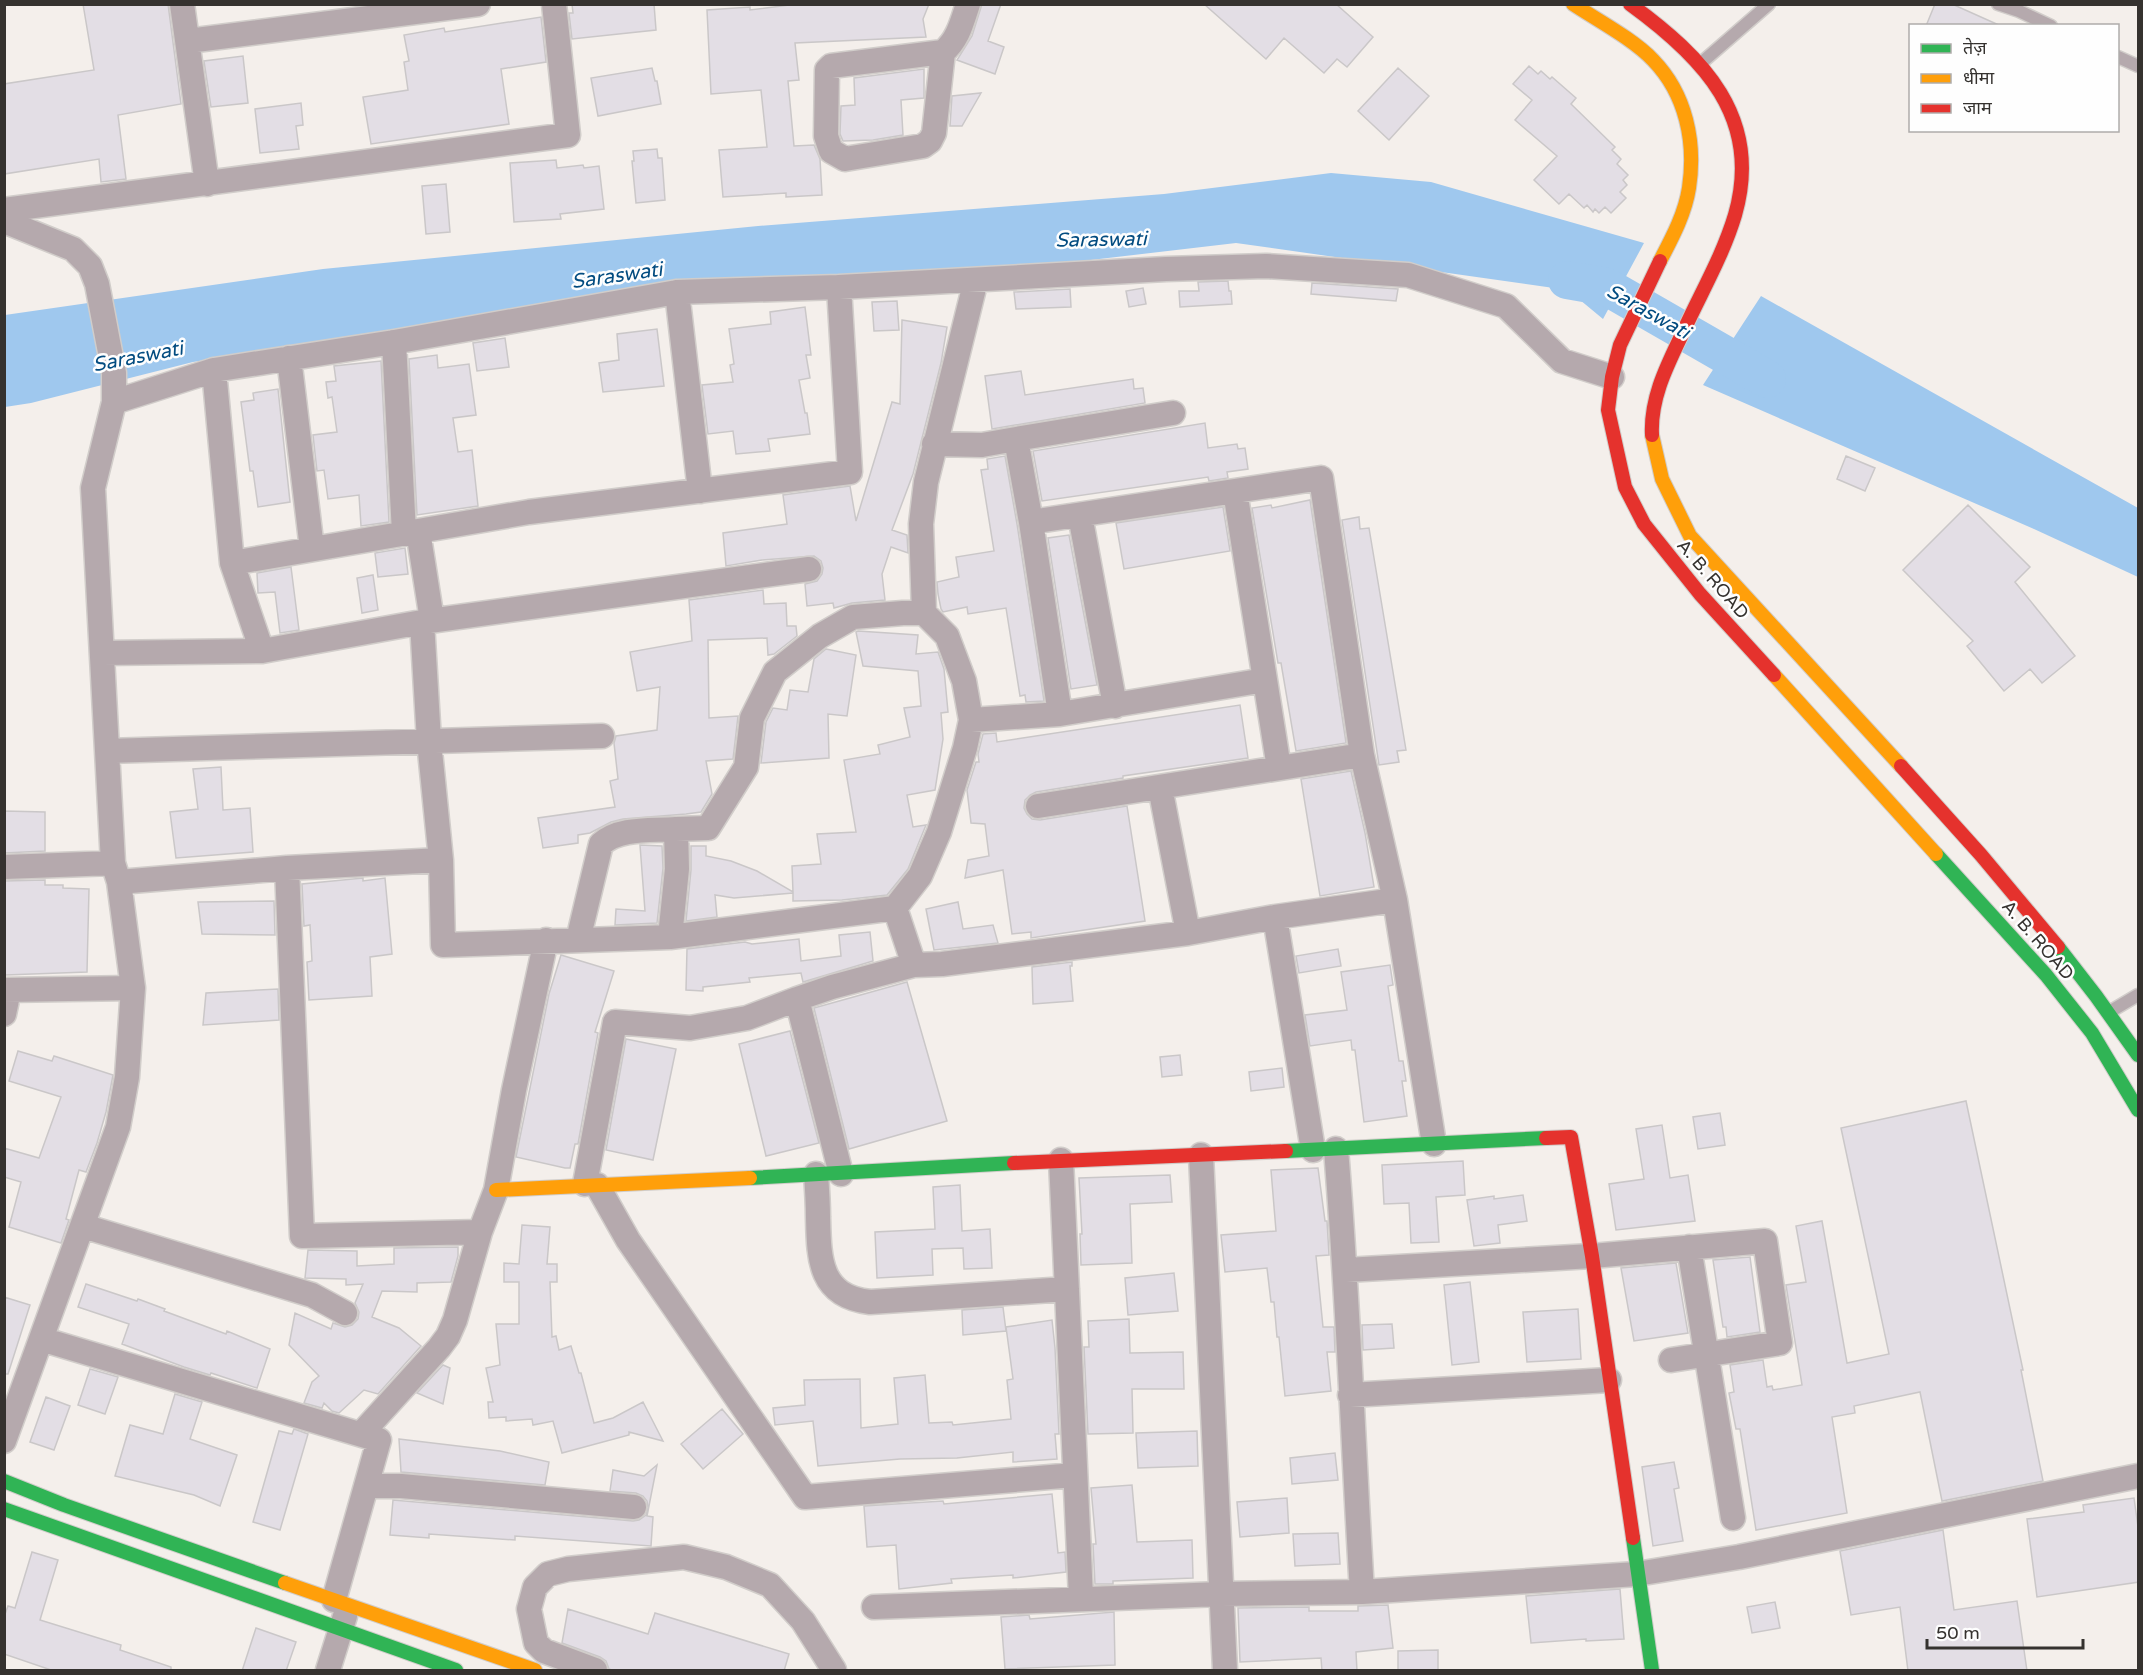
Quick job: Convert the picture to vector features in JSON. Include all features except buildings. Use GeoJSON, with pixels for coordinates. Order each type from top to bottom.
{"type":"FeatureCollection","features":[{"type":"Feature","properties":{"kind":"main road","name":"A. B. ROAD"},"geometry":{"type":"LineString","coordinates":[[1573,4],[1652,59],[1675,89],[1687,118],[1690,149],[1689,189],[1678,225],[1620,345],[1612,377],[1608,410],[1625,487],[1644,524],[1700,594],[2046,975],[2092,1033],[2139,1110]]}},
{"type":"Feature","properties":{"kind":"main road","name":"A. B. ROAD"},"geometry":{"type":"LineString","coordinates":[[1630,4],[1677,39],[1708,73],[1733,114],[1742,149],[1742,180],[1734,214],[1721,252],[1665,371],[1656,396],[1652,417],[1653,443],[1666,493],[1690,536],[1912,777],[2027,907],[2110,1012],[2139,1055]]}},
{"type":"Feature","properties":{"kind":"main road"},"geometry":{"type":"LineString","coordinates":[[496,1190],[842,1174],[1061,1160],[1571,1137],[1592,1256],[1652,1671]]}},
{"type":"Feature","properties":{"kind":"main road"},"geometry":{"type":"LineString","coordinates":[[4,1481],[64,1505],[535,1671]]}},
{"type":"Feature","properties":{"kind":"main road"},"geometry":{"type":"LineString","coordinates":[[4,1509],[456,1671]]}},
{"type":"Feature","properties":{"kind":"street"},"geometry":{"type":"LineString","coordinates":[[182,4],[207,184]]}},
{"type":"Feature","properties":{"kind":"street"},"geometry":{"type":"LineString","coordinates":[[188,40],[478,4]]}},
{"type":"Feature","properties":{"kind":"street"},"geometry":{"type":"LineString","coordinates":[[4,210],[568,135],[554,4]]}},
{"type":"Feature","properties":{"kind":"street"},"geometry":{"type":"LineString","coordinates":[[943,52],[934,133],[930,141],[923,146],[845,159],[831,151],[826,136],[827,70],[831,66],[943,52],[952,45],[958,34],[968,4]]}},
{"type":"Feature","properties":{"kind":"street"},"geometry":{"type":"LineString","coordinates":[[4,221],[73,249],[90,266],[97,284],[114,373],[114,402],[93,488],[116,873],[133,988],[127,1077],[117,1127],[4,1442]]}},
{"type":"Feature","properties":{"kind":"street"},"geometry":{"type":"LineString","coordinates":[[114,402],[214,370],[394,342],[677,292],[839,287],[1166,269],[1266,266],[1408,275],[1506,306],[1562,361],[1612,377]]}},
{"type":"Feature","properties":{"kind":"street"},"geometry":{"type":"LineString","coordinates":[[924,614],[922,514],[926,482],[976,280]]}},
{"type":"Feature","properties":{"kind":"street"},"geometry":{"type":"LineString","coordinates":[[232,563],[529,512],[850,472],[839,287]]}},
{"type":"Feature","properties":{"kind":"street"},"geometry":{"type":"LineString","coordinates":[[677,292],[700,491]]}},
{"type":"Feature","properties":{"kind":"street"},"geometry":{"type":"LineString","coordinates":[[394,342],[411,532],[427,621],[429,741],[441,860],[443,945],[670,937],[895,908],[920,876],[939,832],[965,748],[971,720],[964,681],[947,636],[924,614],[903,613],[853,617],[820,636],[775,672],[752,717],[746,767],[708,828],[624,833],[610,836],[601,844],[578,940]]}},
{"type":"Feature","properties":{"kind":"street"},"geometry":{"type":"LineString","coordinates":[[289,358],[312,549]]}},
{"type":"Feature","properties":{"kind":"street"},"geometry":{"type":"LineString","coordinates":[[214,370],[232,563],[262,651]]}},
{"type":"Feature","properties":{"kind":"street"},"geometry":{"type":"LineString","coordinates":[[934,444],[982,445],[1173,413]]}},
{"type":"Feature","properties":{"kind":"street"},"geometry":{"type":"LineString","coordinates":[[1016,439],[1060,714]]}},
{"type":"Feature","properties":{"kind":"street"},"geometry":{"type":"LineString","coordinates":[[1031,522],[1321,478],[1362,755],[1395,900],[1434,1144]]}},
{"type":"Feature","properties":{"kind":"street"},"geometry":{"type":"LineString","coordinates":[[1235,491],[1279,768]]}},
{"type":"Feature","properties":{"kind":"street"},"geometry":{"type":"LineString","coordinates":[[1080,515],[1115,706]]}},
{"type":"Feature","properties":{"kind":"street"},"geometry":{"type":"LineString","coordinates":[[103,653],[262,651],[427,621],[809,569]]}},
{"type":"Feature","properties":{"kind":"street"},"geometry":{"type":"LineString","coordinates":[[971,720],[1060,714],[1264,680]]}},
{"type":"Feature","properties":{"kind":"street"},"geometry":{"type":"LineString","coordinates":[[107,751],[602,736]]}},
{"type":"Feature","properties":{"kind":"street"},"geometry":{"type":"LineString","coordinates":[[1038,806],[1362,755]]}},
{"type":"Feature","properties":{"kind":"street"},"geometry":{"type":"LineString","coordinates":[[1160,788],[1188,933]]}},
{"type":"Feature","properties":{"kind":"street"},"geometry":{"type":"LineString","coordinates":[[670,937],[677,869],[676,829]]}},
{"type":"Feature","properties":{"kind":"street"},"geometry":{"type":"LineString","coordinates":[[4,867],[116,873],[287,868],[441,860]]}},
{"type":"Feature","properties":{"kind":"street"},"geometry":{"type":"LineString","coordinates":[[287,868],[302,1236],[480,1232]]}},
{"type":"Feature","properties":{"kind":"street"},"geometry":{"type":"LineString","coordinates":[[1075,1475],[805,1497],[591,1184],[615,1022],[690,1028],[747,1018],[832,987],[914,965],[942,964],[1188,933],[1275,917],[1395,900]]}},
{"type":"Feature","properties":{"kind":"street"},"geometry":{"type":"LineString","coordinates":[[895,908],[914,965]]}},
{"type":"Feature","properties":{"kind":"street"},"geometry":{"type":"LineString","coordinates":[[1275,917],[1324,1149],[1346,1270],[1350,1395],[1362,1592]]}},
{"type":"Feature","properties":{"kind":"street"},"geometry":{"type":"LineString","coordinates":[[361,1434],[448,1336],[455,1320],[480,1232],[496,1190],[514,1090],[546,940]]}},
{"type":"Feature","properties":{"kind":"street"},"geometry":{"type":"LineString","coordinates":[[4,1014],[7,990],[133,988]]}},
{"type":"Feature","properties":{"kind":"street"},"geometry":{"type":"LineString","coordinates":[[797,999],[842,1174]]}},
{"type":"Feature","properties":{"kind":"street"},"geometry":{"type":"LineString","coordinates":[[1201,1155],[1225,1671]]}},
{"type":"Feature","properties":{"kind":"street"},"geometry":{"type":"LineString","coordinates":[[1061,1160],[1081,1598]]}},
{"type":"Feature","properties":{"kind":"street"},"geometry":{"type":"LineString","coordinates":[[816,1174],[818,1246],[824,1273],[832,1285],[855,1300],[870,1302],[1067,1289]]}},
{"type":"Feature","properties":{"kind":"street"},"geometry":{"type":"LineString","coordinates":[[83,1226],[312,1295],[345,1313]]}},
{"type":"Feature","properties":{"kind":"street"},"geometry":{"type":"LineString","coordinates":[[1346,1270],[1592,1256],[1765,1240],[1780,1343],[1671,1360]]}},
{"type":"Feature","properties":{"kind":"street"},"geometry":{"type":"LineString","coordinates":[[1689,1247],[1733,1518]]}},
{"type":"Feature","properties":{"kind":"street"},"geometry":{"type":"LineString","coordinates":[[42,1339],[379,1440],[366,1486],[341,1603],[341,1628],[328,1671]]}},
{"type":"Feature","properties":{"kind":"street"},"geometry":{"type":"LineString","coordinates":[[1350,1395],[1609,1380]]}},
{"type":"Feature","properties":{"kind":"street"},"geometry":{"type":"LineString","coordinates":[[874,1606],[1081,1598],[1362,1592],[1637,1574],[1739,1557],[2139,1476]]}},
{"type":"Feature","properties":{"kind":"street"},"geometry":{"type":"LineString","coordinates":[[366,1486],[402,1485],[634,1507]]}},
{"type":"Feature","properties":{"kind":"street"},"geometry":{"type":"LineString","coordinates":[[595,1671],[544,1651],[536,1643],[529,1609],[535,1587],[548,1574],[568,1569],[684,1557],[726,1567],[770,1585],[803,1621],[834,1671]]}},
{"type":"Feature","properties":{"kind":"lane"},"geometry":{"type":"LineString","coordinates":[[1701,64],[1769,4]]}},
{"type":"Feature","properties":{"kind":"lane"},"geometry":{"type":"LineString","coordinates":[[1998,4],[2019,10],[2047,24]]}},
{"type":"Feature","properties":{"kind":"lane"},"geometry":{"type":"LineString","coordinates":[[2119,57],[2139,66]]}},
{"type":"Feature","properties":{"kind":"lane"},"geometry":{"type":"LineString","coordinates":[[2110,1012],[2139,995]]}},
{"type":"Feature","properties":{"kind":"water"},"geometry":{"type":"Polygon","coordinates":[[[1331,173],[1431,182],[1644,243],[1603,319],[1568,290],[1236,243],[1031,267],[764,277],[559,304],[193,362],[31,403],[5,407],[5,315],[323,269],[758,226],[1164,194],[1331,173]]]}},
{"type":"Feature","properties":{"kind":"water"},"geometry":{"type":"Polygon","coordinates":[[[1761,296],[2138,508],[2138,577],[2034,529],[1703,385],[1761,296]]]}},
{"type":"Feature","properties":{"kind":"waterway","name":"Saraswati"},"geometry":{"type":"LineString","coordinates":[[1567,280],[1607,287],[1767,379]]}},
{"type":"Feature","properties":{"kind":"traffic: fast"},"geometry":{"type":"LineString","coordinates":[[1936,854],[2046,975],[2092,1033],[2138,1110]]}},
{"type":"Feature","properties":{"kind":"traffic: fast"},"geometry":{"type":"LineString","coordinates":[[2058,947],[2138,1055]]}},
{"type":"Feature","properties":{"kind":"traffic: fast"},"geometry":{"type":"LineString","coordinates":[[1286,1151],[1546,1138]]}},
{"type":"Feature","properties":{"kind":"traffic: fast"},"geometry":{"type":"LineString","coordinates":[[750,1178],[1014,1163]]}},
{"type":"Feature","properties":{"kind":"traffic: fast"},"geometry":{"type":"LineString","coordinates":[[4,1481],[64,1505],[285,1583]]}},
{"type":"Feature","properties":{"kind":"traffic: fast"},"geometry":{"type":"LineString","coordinates":[[4,1509],[456,1670]]}},
{"type":"Feature","properties":{"kind":"traffic: fast"},"geometry":{"type":"LineString","coordinates":[[1633,1538],[1652,1670]]}},
{"type":"Feature","properties":{"kind":"traffic: slow"},"geometry":{"type":"LineString","coordinates":[[1573,4],[1645,52],[1664,73],[1681,103],[1691,153],[1689,188],[1681,216],[1660,261]]}},
{"type":"Feature","properties":{"kind":"traffic: slow"},"geometry":{"type":"LineString","coordinates":[[1652,435],[1662,479],[1690,536],[1901,766]]}},
{"type":"Feature","properties":{"kind":"traffic: slow"},"geometry":{"type":"LineString","coordinates":[[1774,675],[1936,854]]}},
{"type":"Feature","properties":{"kind":"traffic: slow"},"geometry":{"type":"LineString","coordinates":[[496,1190],[750,1178]]}},
{"type":"Feature","properties":{"kind":"traffic: slow"},"geometry":{"type":"LineString","coordinates":[[285,1583],[535,1670]]}},
{"type":"Feature","properties":{"kind":"traffic: jam"},"geometry":{"type":"LineString","coordinates":[[1630,4],[1657,24],[1703,68],[1720,93],[1733,120],[1741,149],[1742,180],[1735,215],[1718,259],[1657,393],[1652,435]]}},
{"type":"Feature","properties":{"kind":"traffic: jam"},"geometry":{"type":"LineString","coordinates":[[1660,261],[1620,345],[1612,377],[1608,410],[1625,487],[1644,524],[1700,594],[1774,675]]}},
{"type":"Feature","properties":{"kind":"traffic: jam"},"geometry":{"type":"LineString","coordinates":[[1901,766],[1981,855],[2058,947]]}},
{"type":"Feature","properties":{"kind":"traffic: jam"},"geometry":{"type":"LineString","coordinates":[[1546,1138],[1571,1137],[1592,1256],[1633,1538]]}},
{"type":"Feature","properties":{"kind":"traffic: jam"},"geometry":{"type":"LineString","coordinates":[[1014,1163],[1286,1151]]}}]}
